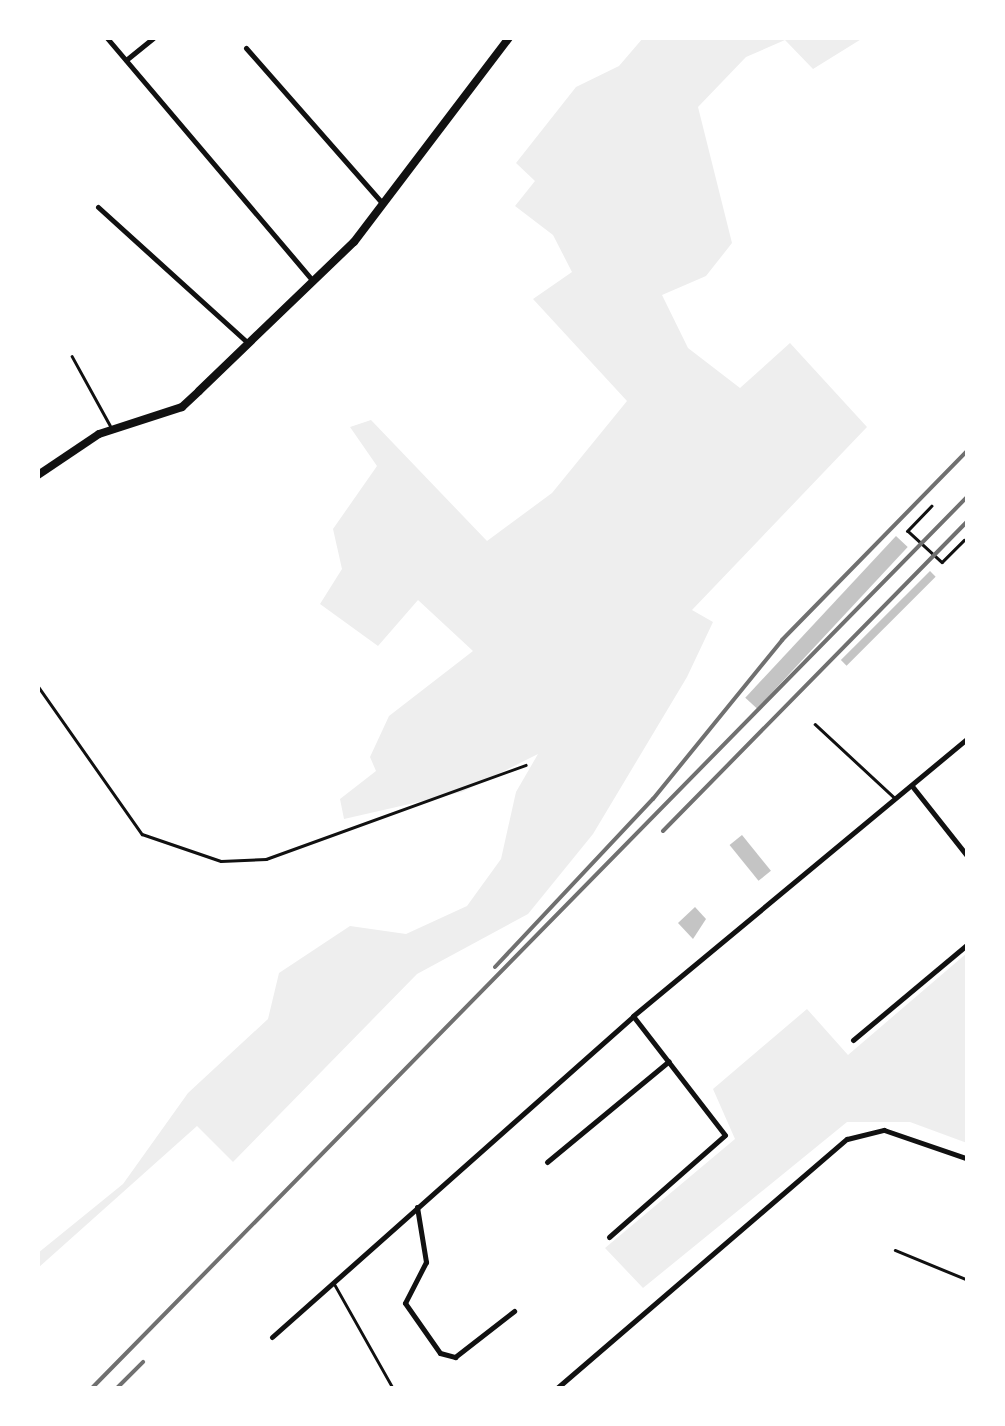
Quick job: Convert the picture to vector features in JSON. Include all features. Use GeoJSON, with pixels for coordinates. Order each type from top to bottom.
{"type":"FeatureCollection","features":[{"type":"Feature","properties":{"kind":"street"},"geometry":{"type":"LineString","coordinates":[[107,38],[314,283]]}},
{"type":"Feature","properties":{"kind":"street"},"geometry":{"type":"LineString","coordinates":[[126,60],[153,38]]}},
{"type":"Feature","properties":{"kind":"street"},"geometry":{"type":"LineString","coordinates":[[38,474],[113,430],[182,407],[314,283],[384,206],[509,38]]}},
{"type":"Feature","properties":{"kind":"street"},"geometry":{"type":"LineString","coordinates":[[246,48],[384,206]]}},
{"type":"Feature","properties":{"kind":"street"},"geometry":{"type":"LineString","coordinates":[[98,207],[248,342]]}},
{"type":"Feature","properties":{"kind":"street"},"geometry":{"type":"LineString","coordinates":[[272,1337],[633,1016],[968,738]]}},
{"type":"Feature","properties":{"kind":"street"},"geometry":{"type":"LineString","coordinates":[[912,786],[968,858]]}},
{"type":"Feature","properties":{"kind":"street"},"geometry":{"type":"LineString","coordinates":[[853,1040],[968,944]]}},
{"type":"Feature","properties":{"kind":"street"},"geometry":{"type":"LineString","coordinates":[[609,1237],[724,1135],[633,1016]]}},
{"type":"Feature","properties":{"kind":"street"},"geometry":{"type":"LineString","coordinates":[[547,1162],[669,1060]]}},
{"type":"Feature","properties":{"kind":"street"},"geometry":{"type":"LineString","coordinates":[[556,1388],[847,1139],[884,1130],[968,1159]]}},
{"type":"Feature","properties":{"kind":"street"},"geometry":{"type":"LineString","coordinates":[[417,1205],[426,1262],[405,1303],[440,1353],[455,1357],[514,1311]]}},
{"type":"Feature","properties":{"kind":"lane"},"geometry":{"type":"LineString","coordinates":[[72,356],[113,430]]}},
{"type":"Feature","properties":{"kind":"lane"},"geometry":{"type":"LineString","coordinates":[[815,724],[896,799]]}},
{"type":"Feature","properties":{"kind":"lane"},"geometry":{"type":"LineString","coordinates":[[896,1250],[968,1280]]}},
{"type":"Feature","properties":{"kind":"lane"},"geometry":{"type":"LineString","coordinates":[[334,1279],[338,1304],[393,1388]]}},
{"type":"Feature","properties":{"kind":"path"},"geometry":{"type":"LineString","coordinates":[[932,506],[908,530],[942,562],[964,540]]}},
{"type":"Feature","properties":{"kind":"path"},"geometry":{"type":"LineString","coordinates":[[38,686],[142,834],[221,862],[266,859],[526,765]]}},
{"type":"Feature","properties":{"kind":"shaded area"},"geometry":{"type":"Polygon","coordinates":[[[643,38],[863,38],[813,69],[785,40],[746,57],[698,107],[732,243],[706,276],[662,295],[688,348],[740,388],[790,343],[867,427],[692,610],[713,622],[687,677],[593,834],[528,914],[417,974],[233,1162],[197,1126],[38,1268],[38,1253],[123,1184],[188,1093],[268,1019],[279,973],[350,926],[406,934],[467,906],[501,859],[516,792],[538,754],[462,792],[344,819],[340,799],[376,771],[370,757],[389,716],[473,651],[418,600],[378,646],[320,604],[342,569],[333,529],[377,466],[350,427],[371,420],[487,541],[552,493],[627,401],[533,299],[572,272],[553,235],[515,206],[535,181],[516,163],[576,87],[619,66],[643,38]]]}},
{"type":"Feature","properties":{"kind":"shaded area"},"geometry":{"type":"Polygon","coordinates":[[[967,953],[967,1143],[910,1122],[847,1122],[643,1288],[605,1248],[735,1139],[713,1089],[807,1009],[848,1055],[967,953]]]}},
{"type":"Feature","properties":{"kind":"building"},"geometry":{"type":"Polygon","coordinates":[[[896,536],[908,547],[757,709],[745,698],[896,536]]]}},
{"type":"Feature","properties":{"kind":"building"},"geometry":{"type":"Polygon","coordinates":[[[930,571],[936,577],[847,666],[841,660],[930,571]]]}},
{"type":"Feature","properties":{"kind":"building"},"geometry":{"type":"Polygon","coordinates":[[[742,835],[771,871],[759,881],[730,845],[742,835]]]}},
{"type":"Feature","properties":{"kind":"building"},"geometry":{"type":"Polygon","coordinates":[[[695,907],[706,919],[693,939],[678,923],[695,907]]]}},
{"type":"Feature","properties":{"kind":"railway"},"geometry":{"type":"LineString","coordinates":[[495,967],[653,799],[782,640],[968,450]]}},
{"type":"Feature","properties":{"kind":"railway"},"geometry":{"type":"LineString","coordinates":[[92,1388],[968,496]]}},
{"type":"Feature","properties":{"kind":"railway"},"geometry":{"type":"LineString","coordinates":[[663,831],[968,521]]}},
{"type":"Feature","properties":{"kind":"railway"},"geometry":{"type":"LineString","coordinates":[[117,1388],[143,1362]]}}]}
